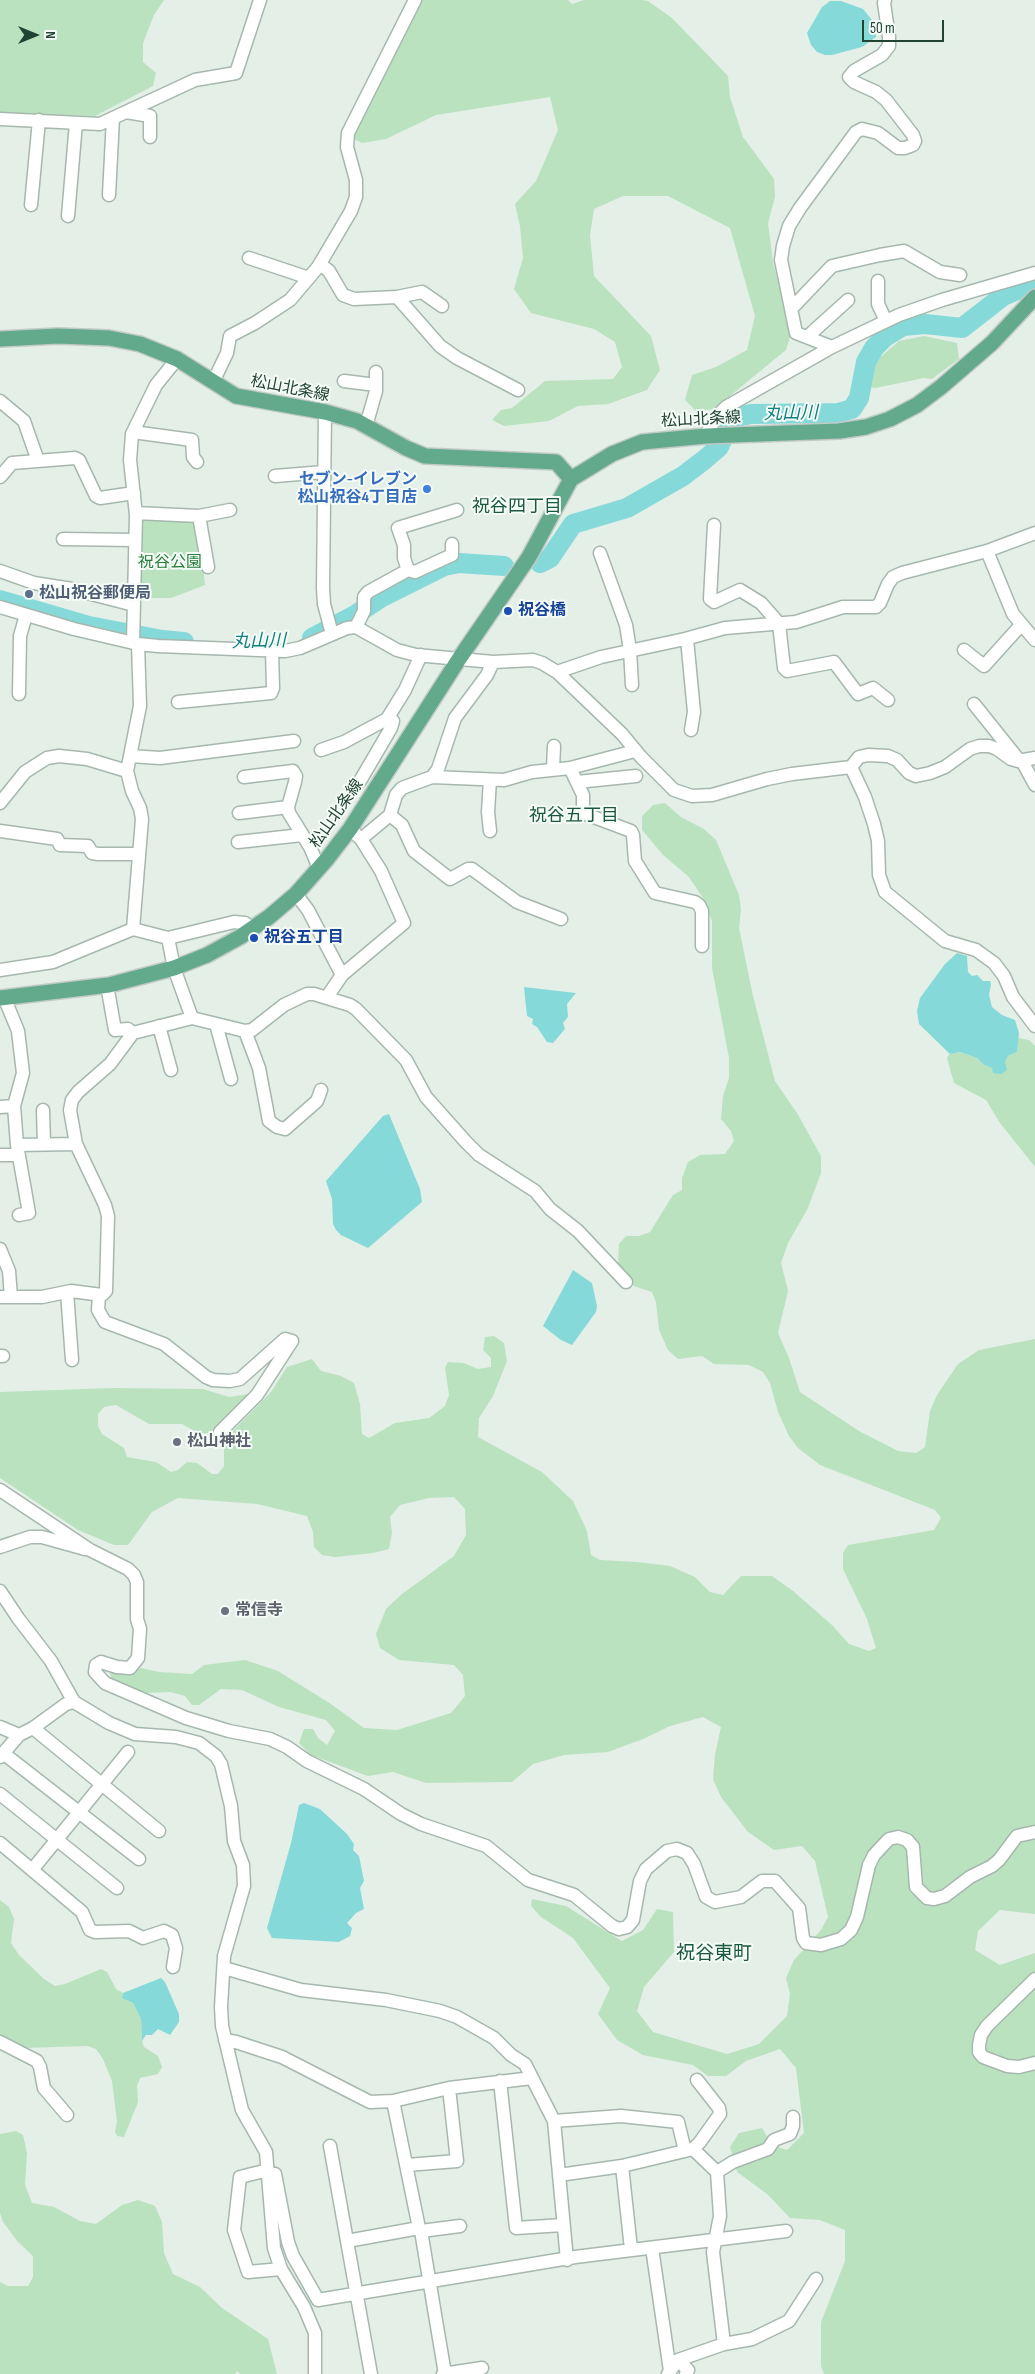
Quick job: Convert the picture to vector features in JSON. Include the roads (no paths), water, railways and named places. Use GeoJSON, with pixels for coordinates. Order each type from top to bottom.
{"type":"FeatureCollection","features":[{"type":"Feature","properties":{"kind":"main road","name":"松山北条線"},"geometry":{"type":"LineString","coordinates":[[2,998],[107,985],[174,968],[208,955],[253,929],[296,894],[319,868],[356,834],[460,659],[529,557],[571,479],[612,454],[630,446],[655,440],[866,428],[917,405],[992,343],[1035,297]]}},
{"type":"Feature","properties":{"kind":"main road","name":"松山北条線"},"geometry":{"type":"LineString","coordinates":[[0,339],[58,336],[109,338],[140,344],[177,359],[236,396],[325,412],[366,426],[425,456],[556,462],[571,479]]}},
{"type":"Feature","properties":{"kind":"street"},"geometry":{"type":"LineString","coordinates":[[0,119],[100,124],[196,80],[236,73],[260,0]]}},
{"type":"Feature","properties":{"kind":"street"},"geometry":{"type":"LineString","coordinates":[[213,382],[227,353],[230,336],[290,300],[320,264],[351,211],[356,197],[356,180],[347,148],[348,133],[415,0]]}},
{"type":"Feature","properties":{"kind":"street"},"geometry":{"type":"LineString","coordinates":[[832,347],[796,333],[781,260],[783,246],[789,226],[827,169],[856,132],[862,129],[878,133],[898,148],[905,148],[912,145],[915,141],[913,135],[886,100],[876,92],[854,82],[850,77],[854,71],[882,55],[889,46],[885,0]]}},
{"type":"Feature","properties":{"kind":"street"},"geometry":{"type":"LineString","coordinates":[[126,112],[150,116],[150,138]]}},
{"type":"Feature","properties":{"kind":"street"},"geometry":{"type":"LineString","coordinates":[[109,195],[114,118]]}},
{"type":"Feature","properties":{"kind":"street"},"geometry":{"type":"LineString","coordinates":[[31,205],[39,120]]}},
{"type":"Feature","properties":{"kind":"street"},"geometry":{"type":"LineString","coordinates":[[68,216],[76,123]]}},
{"type":"Feature","properties":{"kind":"street"},"geometry":{"type":"LineString","coordinates":[[791,309],[832,266],[880,255],[904,251],[940,272],[960,274]]}},
{"type":"Feature","properties":{"kind":"street"},"geometry":{"type":"LineString","coordinates":[[249,258],[309,278]]}},
{"type":"Feature","properties":{"kind":"street"},"geometry":{"type":"LineString","coordinates":[[320,264],[325,266],[337,287],[349,299],[397,297],[422,292],[442,306]]}},
{"type":"Feature","properties":{"kind":"street"},"geometry":{"type":"LineString","coordinates":[[705,436],[717,416],[726,407],[832,347],[886,321],[942,300],[1035,272]]}},
{"type":"Feature","properties":{"kind":"street"},"geometry":{"type":"LineString","coordinates":[[878,281],[878,304],[886,321]]}},
{"type":"Feature","properties":{"kind":"street"},"geometry":{"type":"LineString","coordinates":[[397,297],[440,346],[457,358],[518,390]]}},
{"type":"Feature","properties":{"kind":"street"},"geometry":{"type":"LineString","coordinates":[[807,338],[848,300]]}},
{"type":"Feature","properties":{"kind":"street"},"geometry":{"type":"LineString","coordinates":[[133,929],[137,854],[142,819],[127,771],[140,706],[134,606],[136,513],[130,460],[133,432],[156,385],[177,359]]}},
{"type":"Feature","properties":{"kind":"street"},"geometry":{"type":"LineString","coordinates":[[366,426],[376,386],[376,372]]}},
{"type":"Feature","properties":{"kind":"street"},"geometry":{"type":"LineString","coordinates":[[344,381],[376,386]]}},
{"type":"Feature","properties":{"kind":"street"},"geometry":{"type":"LineString","coordinates":[[0,401],[24,421],[38,461]]}},
{"type":"Feature","properties":{"kind":"street"},"geometry":{"type":"LineString","coordinates":[[325,412],[322,525],[324,604],[332,634]]}},
{"type":"Feature","properties":{"kind":"street"},"geometry":{"type":"LineString","coordinates":[[133,432],[192,440],[193,457],[197,462]]}},
{"type":"Feature","properties":{"kind":"street"},"geometry":{"type":"LineString","coordinates":[[0,477],[12,463],[75,458],[79,460],[96,496],[100,498],[134,493]]}},
{"type":"Feature","properties":{"kind":"street"},"geometry":{"type":"LineString","coordinates":[[275,476],[324,472]]}},
{"type":"Feature","properties":{"kind":"street"},"geometry":{"type":"LineString","coordinates":[[136,513],[199,516],[230,510]]}},
{"type":"Feature","properties":{"kind":"street"},"geometry":{"type":"LineString","coordinates":[[408,570],[404,558],[404,545],[398,528],[458,510]]}},
{"type":"Feature","properties":{"kind":"street"},"geometry":{"type":"LineString","coordinates":[[199,516],[208,567]]}},
{"type":"Feature","properties":{"kind":"street"},"geometry":{"type":"LineString","coordinates":[[714,525],[710,600],[714,602],[740,590],[761,602],[778,624],[784,668],[787,671],[834,662],[858,694],[873,688],[888,700]]}},
{"type":"Feature","properties":{"kind":"street"},"geometry":{"type":"LineString","coordinates":[[558,672],[601,657],[739,626],[796,622],[843,607],[876,607],[893,578],[987,550],[1035,533]]}},
{"type":"Feature","properties":{"kind":"street"},"geometry":{"type":"LineString","coordinates":[[63,538],[135,540]]}},
{"type":"Feature","properties":{"kind":"street"},"geometry":{"type":"LineString","coordinates":[[356,627],[364,611],[364,597],[368,592],[408,570],[415,572],[452,555],[452,544]]}},
{"type":"Feature","properties":{"kind":"street"},"geometry":{"type":"LineString","coordinates":[[987,550],[1007,603],[1020,625],[1035,640]]}},
{"type":"Feature","properties":{"kind":"street"},"geometry":{"type":"LineString","coordinates":[[600,553],[622,612],[630,650],[632,685]]}},
{"type":"Feature","properties":{"kind":"street"},"geometry":{"type":"LineString","coordinates":[[0,571],[34,583],[72,589],[134,606]]}},
{"type":"Feature","properties":{"kind":"street"},"geometry":{"type":"LineString","coordinates":[[0,608],[135,643],[286,651],[300,648],[347,628],[356,627],[397,650],[421,655],[493,662],[533,660],[558,672],[622,734],[635,751],[674,790],[692,796],[712,795],[792,774],[851,767],[859,757],[879,754],[897,760],[908,773],[916,776],[946,767],[970,749],[989,746],[1011,759],[1026,760]]}},
{"type":"Feature","properties":{"kind":"street"},"geometry":{"type":"LineString","coordinates":[[20,694],[20,636],[26,614]]}},
{"type":"Feature","properties":{"kind":"street"},"geometry":{"type":"LineString","coordinates":[[964,650],[984,666],[1020,625]]}},
{"type":"Feature","properties":{"kind":"street"},"geometry":{"type":"LineString","coordinates":[[687,639],[694,712],[691,730]]}},
{"type":"Feature","properties":{"kind":"street"},"geometry":{"type":"LineString","coordinates":[[178,702],[271,693],[273,688],[272,650]]}},
{"type":"Feature","properties":{"kind":"street"},"geometry":{"type":"LineString","coordinates":[[321,750],[352,738],[389,716],[405,690],[421,655]]}},
{"type":"Feature","properties":{"kind":"street"},"geometry":{"type":"LineString","coordinates":[[432,777],[438,769],[455,718],[487,675],[493,662]]}},
{"type":"Feature","properties":{"kind":"street"},"geometry":{"type":"LineString","coordinates":[[974,704],[1026,760],[1035,784]]}},
{"type":"Feature","properties":{"kind":"street"},"geometry":{"type":"LineString","coordinates":[[360,781],[391,728],[393,721],[389,716]]}},
{"type":"Feature","properties":{"kind":"street"},"geometry":{"type":"LineString","coordinates":[[130,756],[160,758],[294,741]]}},
{"type":"Feature","properties":{"kind":"street"},"geometry":{"type":"LineString","coordinates":[[553,769],[554,746]]}},
{"type":"Feature","properties":{"kind":"street"},"geometry":{"type":"LineString","coordinates":[[327,997],[342,975],[404,923],[381,871],[356,834],[390,815],[396,795],[402,788],[432,777],[504,780],[532,772],[570,768],[635,751]]}},
{"type":"Feature","properties":{"kind":"street"},"geometry":{"type":"LineString","coordinates":[[0,803],[25,772],[47,758],[59,756],[88,759],[127,771]]}},
{"type":"Feature","properties":{"kind":"street"},"geometry":{"type":"LineString","coordinates":[[851,767],[865,797],[874,824],[879,875],[885,892],[946,941],[976,950],[994,963],[1004,976],[1012,997],[1035,1026]]}},
{"type":"Feature","properties":{"kind":"street"},"geometry":{"type":"LineString","coordinates":[[570,768],[583,795],[583,814],[631,831],[635,861],[654,893],[670,895],[683,901],[695,902],[699,905],[702,911],[702,946]]}},
{"type":"Feature","properties":{"kind":"street"},"geometry":{"type":"LineString","coordinates":[[244,777],[293,771],[296,782],[288,807],[289,813],[319,868]]}},
{"type":"Feature","properties":{"kind":"street"},"geometry":{"type":"LineString","coordinates":[[577,782],[636,776]]}},
{"type":"Feature","properties":{"kind":"street"},"geometry":{"type":"LineString","coordinates":[[490,780],[488,812],[490,831]]}},
{"type":"Feature","properties":{"kind":"street"},"geometry":{"type":"LineString","coordinates":[[239,813],[288,807]]}},
{"type":"Feature","properties":{"kind":"street"},"geometry":{"type":"LineString","coordinates":[[390,815],[402,825],[414,851],[450,879],[468,869],[472,869],[517,902],[561,918]]}},
{"type":"Feature","properties":{"kind":"street"},"geometry":{"type":"LineString","coordinates":[[0,831],[57,839],[64,847],[88,846],[92,852],[98,854],[137,854]]}},
{"type":"Feature","properties":{"kind":"street"},"geometry":{"type":"LineString","coordinates":[[238,842],[302,835]]}},
{"type":"Feature","properties":{"kind":"street"},"geometry":{"type":"LineString","coordinates":[[296,894],[308,910],[342,975]]}},
{"type":"Feature","properties":{"kind":"street"},"geometry":{"type":"LineString","coordinates":[[0,970],[53,962],[133,929],[168,938],[234,922],[245,923],[253,929]]}},
{"type":"Feature","properties":{"kind":"street"},"geometry":{"type":"LineString","coordinates":[[168,938],[174,968],[192,1018]]}},
{"type":"Feature","properties":{"kind":"street"},"geometry":{"type":"LineString","coordinates":[[107,985],[115,1030],[128,1029],[133,1033]]}},
{"type":"Feature","properties":{"kind":"street"},"geometry":{"type":"LineString","coordinates":[[0,1249],[8,1270],[5,1297],[42,1297],[82,1291],[104,1294],[106,1291],[108,1216],[76,1144],[70,1110],[72,1100],[110,1064],[133,1033],[192,1018],[245,1031],[252,1030],[284,1006],[307,994],[314,994],[327,997],[356,1009],[406,1060],[426,1097],[464,1141],[479,1154],[535,1191],[550,1209],[578,1231],[626,1282]]}},
{"type":"Feature","properties":{"kind":"street"},"geometry":{"type":"LineString","coordinates":[[2,998],[18,1030],[18,1050],[23,1073],[14,1106],[17,1150],[21,1162],[29,1213],[19,1215]]}},
{"type":"Feature","properties":{"kind":"street"},"geometry":{"type":"LineString","coordinates":[[216,1024],[231,1079]]}},
{"type":"Feature","properties":{"kind":"street"},"geometry":{"type":"LineString","coordinates":[[159,1026],[171,1070]]}},
{"type":"Feature","properties":{"kind":"street"},"geometry":{"type":"LineString","coordinates":[[245,1031],[258,1068],[269,1121],[277,1127],[285,1129],[317,1101],[321,1090]]}},
{"type":"Feature","properties":{"kind":"street"},"geometry":{"type":"LineString","coordinates":[[0,1107],[14,1106]]}},
{"type":"Feature","properties":{"kind":"street"},"geometry":{"type":"LineString","coordinates":[[43,1110],[44,1144]]}},
{"type":"Feature","properties":{"kind":"street"},"geometry":{"type":"LineString","coordinates":[[0,1155],[44,1144],[76,1144]]}},
{"type":"Feature","properties":{"kind":"street"},"geometry":{"type":"LineString","coordinates":[[67,1292],[72,1360]]}},
{"type":"Feature","properties":{"kind":"street"},"geometry":{"type":"LineString","coordinates":[[99,1294],[98,1310],[105,1322],[164,1344],[213,1380],[230,1381],[240,1379],[285,1339],[292,1341],[257,1395],[220,1432]]}},
{"type":"Feature","properties":{"kind":"street"},"geometry":{"type":"LineString","coordinates":[[0,1490],[90,1550],[128,1568],[137,1582],[137,1618],[140,1629],[138,1658],[130,1668],[117,1667],[102,1662],[96,1665],[95,1672],[105,1682],[186,1718],[229,1731],[270,1739],[287,1747],[307,1761],[364,1789],[401,1814],[421,1824],[486,1846],[528,1880],[574,1895],[612,1926],[619,1929],[627,1927],[633,1920],[640,1881],[646,1869],[667,1851],[677,1849],[687,1853],[694,1864],[706,1898],[715,1902],[741,1897],[762,1881],[775,1882],[799,1908],[803,1938],[806,1943],[821,1945],[841,1939],[851,1930],[857,1917],[869,1865],[874,1855],[889,1839],[898,1837],[907,1840],[913,1847],[916,1886],[927,1898],[934,1899],[945,1896],[970,1877],[992,1866],[1018,1836],[1035,1832]]}},
{"type":"Feature","properties":{"kind":"street"},"geometry":{"type":"LineString","coordinates":[[0,1546],[30,1537],[42,1537],[68,1546],[90,1550]]}},
{"type":"Feature","properties":{"kind":"street"},"geometry":{"type":"LineString","coordinates":[[0,1591],[51,1661],[74,1702],[109,1723],[135,1734],[187,1739],[199,1744],[216,1756],[221,1764],[229,1797],[234,1841],[243,1865],[244,1875],[244,1886],[228,1939],[224,1968],[221,2007],[225,2040],[242,2110],[248,2124],[266,2152],[274,2248],[280,2269],[311,2320],[317,2347],[315,2374]]}},
{"type":"Feature","properties":{"kind":"street"},"geometry":{"type":"LineString","coordinates":[[74,1702],[66,1704],[33,1728],[19,1735],[2,1755],[139,1859]]}},
{"type":"Feature","properties":{"kind":"street"},"geometry":{"type":"LineString","coordinates":[[0,1727],[19,1735]]}},
{"type":"Feature","properties":{"kind":"street"},"geometry":{"type":"LineString","coordinates":[[33,1728],[159,1832]]}},
{"type":"Feature","properties":{"kind":"street"},"geometry":{"type":"LineString","coordinates":[[32,1870],[128,1752]]}},
{"type":"Feature","properties":{"kind":"street"},"geometry":{"type":"LineString","coordinates":[[0,1794],[118,1888]]}},
{"type":"Feature","properties":{"kind":"street"},"geometry":{"type":"LineString","coordinates":[[0,1843],[82,1912],[90,1930],[95,1932],[129,1931],[143,1938],[164,1931],[172,1936],[176,1948],[172,1967]]}},
{"type":"Feature","properties":{"kind":"street"},"geometry":{"type":"LineString","coordinates":[[224,1968],[301,1990],[386,2000],[440,2011],[457,2017],[494,2038],[511,2055],[525,2064],[554,2121],[562,2225],[567,2260]]}},
{"type":"Feature","properties":{"kind":"street"},"geometry":{"type":"LineString","coordinates":[[1035,1979],[987,2026],[981,2036],[979,2045],[979,2052],[983,2057],[1007,2066],[1019,2067],[1035,2063]]}},
{"type":"Feature","properties":{"kind":"street"},"geometry":{"type":"LineString","coordinates":[[225,2040],[282,2057],[337,2084],[364,2100],[393,2101],[449,2088],[532,2078]]}},
{"type":"Feature","properties":{"kind":"street"},"geometry":{"type":"LineString","coordinates":[[0,2042],[37,2061],[44,2088],[67,2115]]}},
{"type":"Feature","properties":{"kind":"street"},"geometry":{"type":"LineString","coordinates":[[559,2175],[622,2166],[689,2150],[700,2142],[720,2114],[719,2108],[697,2080]]}},
{"type":"Feature","properties":{"kind":"street"},"geometry":{"type":"LineString","coordinates":[[500,2081],[516,2228],[562,2225]]}},
{"type":"Feature","properties":{"kind":"street"},"geometry":{"type":"LineString","coordinates":[[407,2165],[457,2161],[449,2088]]}},
{"type":"Feature","properties":{"kind":"street"},"geometry":{"type":"LineString","coordinates":[[393,2101],[431,2282],[444,2374],[482,2368]]}},
{"type":"Feature","properties":{"kind":"street"},"geometry":{"type":"LineString","coordinates":[[554,2121],[621,2116],[678,2122],[689,2150],[717,2172],[720,2216],[713,2252],[724,2344]]}},
{"type":"Feature","properties":{"kind":"street"},"geometry":{"type":"LineString","coordinates":[[717,2172],[733,2162],[768,2149],[774,2140],[790,2134],[793,2117]]}},
{"type":"Feature","properties":{"kind":"street"},"geometry":{"type":"LineString","coordinates":[[330,2146],[371,2374]]}},
{"type":"Feature","properties":{"kind":"street"},"geometry":{"type":"LineString","coordinates":[[622,2166],[631,2249]]}},
{"type":"Feature","properties":{"kind":"street"},"geometry":{"type":"LineString","coordinates":[[268,2167],[240,2177],[234,2230],[248,2272],[280,2269]]}},
{"type":"Feature","properties":{"kind":"street"},"geometry":{"type":"LineString","coordinates":[[268,2167],[275,2174],[288,2242],[318,2300],[631,2249],[786,2231]]}},
{"type":"Feature","properties":{"kind":"street"},"geometry":{"type":"LineString","coordinates":[[347,2241],[460,2226]]}},
{"type":"Feature","properties":{"kind":"street"},"geometry":{"type":"LineString","coordinates":[[652,2248],[669,2373]]}},
{"type":"Feature","properties":{"kind":"street"},"geometry":{"type":"LineString","coordinates":[[669,2373],[678,2360],[724,2344],[752,2339],[789,2322],[816,2279]]}},
{"type":"Feature","properties":{"kind":"street"},"geometry":{"type":"LineString","coordinates":[[678,2360],[688,2370],[686,2374]]}},
{"type":"Feature","properties":{"kind":"water"},"geometry":{"type":"Polygon","coordinates":[[[830,1],[841,1],[863,9],[876,25],[876,37],[862,47],[832,55],[817,52],[811,45],[807,33],[822,7],[830,1]]]}},
{"type":"Feature","properties":{"kind":"water"},"geometry":{"type":"Polygon","coordinates":[[[957,953],[967,956],[968,972],[972,976],[977,975],[983,981],[990,981],[989,995],[992,1007],[1002,1015],[1015,1020],[1019,1033],[1017,1052],[1008,1056],[1005,1062],[1007,1070],[1001,1074],[993,1073],[992,1068],[984,1065],[977,1058],[960,1052],[950,1054],[919,1024],[917,1011],[920,998],[945,964],[957,953]]]}},
{"type":"Feature","properties":{"kind":"water"},"geometry":{"type":"Polygon","coordinates":[[[524,987],[576,993],[567,1004],[568,1017],[563,1023],[565,1029],[553,1043],[547,1042],[537,1027],[532,1024],[533,1019],[527,1016],[524,987]]]}},
{"type":"Feature","properties":{"kind":"water"},"geometry":{"type":"Polygon","coordinates":[[[389,1114],[420,1189],[422,1202],[368,1248],[341,1235],[336,1230],[333,1224],[332,1199],[326,1181],[383,1116],[389,1114]]]}},
{"type":"Feature","properties":{"kind":"water"},"geometry":{"type":"Polygon","coordinates":[[[573,1270],[592,1283],[597,1306],[596,1312],[572,1345],[561,1340],[543,1326],[573,1270]]]}},
{"type":"Feature","properties":{"kind":"water"},"geometry":{"type":"Polygon","coordinates":[[[304,1803],[320,1809],[347,1834],[354,1844],[353,1850],[359,1856],[364,1881],[360,1888],[364,1909],[356,1913],[347,1923],[352,1928],[350,1936],[339,1942],[272,1938],[267,1928],[291,1843],[299,1805],[304,1803]]]}},
{"type":"Feature","properties":{"kind":"water"},"geometry":{"type":"Polygon","coordinates":[[[161,1978],[165,1982],[179,2014],[179,2022],[170,2035],[158,2029],[152,2035],[146,2035],[142,2041],[141,2019],[133,2003],[122,1998],[123,1993],[161,1978]]]}},
{"type":"Feature","properties":{"kind":"waterway","name":"丸山川"},"geometry":{"type":"LineString","coordinates":[[540,563],[550,558],[573,524],[627,508],[683,476],[719,447],[732,418],[751,414],[838,413],[852,409],[859,398],[866,362],[874,348],[885,337],[903,326],[925,324],[962,328],[1003,296],[1035,282]]}},
{"type":"Feature","properties":{"kind":"waterway","name":"丸山川"},"geometry":{"type":"LineString","coordinates":[[312,638],[355,615],[382,597],[444,566],[459,563],[504,566]]}},
{"type":"Feature","properties":{"kind":"waterway","name":"丸山川"},"geometry":{"type":"LineString","coordinates":[[0,600],[89,626],[162,640],[184,642]]}},
{"type":"Feature","properties":{"kind":"place","name":"セブン-イレブン 松山祝谷4丁目店"},"geometry":{"type":"Point","coordinates":[427,489]}},
{"type":"Feature","properties":{"kind":"place","name":"松山祝谷郵便局"},"geometry":{"type":"Point","coordinates":[29,594]}},
{"type":"Feature","properties":{"kind":"place","name":"祝谷橋"},"geometry":{"type":"Point","coordinates":[508,611]}},
{"type":"Feature","properties":{"kind":"place","name":"祝谷五丁目"},"geometry":{"type":"Point","coordinates":[254,938]}},
{"type":"Feature","properties":{"kind":"place","name":"松山神社"},"geometry":{"type":"Point","coordinates":[177,1442]}},
{"type":"Feature","properties":{"kind":"place","name":"常信寺"},"geometry":{"type":"Point","coordinates":[225,1611]}},
{"type":"Feature","properties":{"kind":"district","name":"祝谷四丁目"},"geometry":{"type":"Point","coordinates":[517,507]}},
{"type":"Feature","properties":{"kind":"district","name":"祝谷五丁目"},"geometry":{"type":"Point","coordinates":[574,816]}},
{"type":"Feature","properties":{"kind":"district","name":"祝谷東町"},"geometry":{"type":"Point","coordinates":[714,1954]}},
{"type":"Feature","properties":{"kind":"park label","name":"祝谷公園"},"geometry":{"type":"Point","coordinates":[170,563]}}]}
